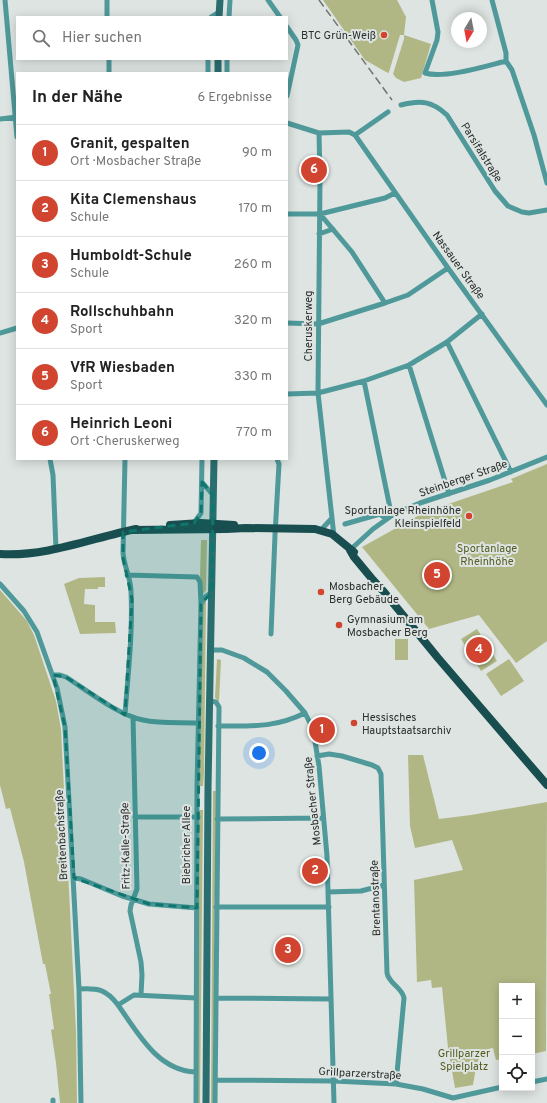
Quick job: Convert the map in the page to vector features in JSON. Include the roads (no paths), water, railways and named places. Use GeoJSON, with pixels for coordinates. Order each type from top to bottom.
{"type":"FeatureCollection","features":[{"type":"Feature","properties":{"kind":"main road"},"geometry":{"type":"LineString","coordinates":[[219,15],[220,0]]}},
{"type":"Feature","properties":{"kind":"main road"},"geometry":{"type":"LineString","coordinates":[[218,60],[218,72]]}},
{"type":"Feature","properties":{"kind":"main road","name":"Biebricher Allee"},"geometry":{"type":"LineString","coordinates":[[206,1103],[209,701],[214,460]]}},
{"type":"Feature","properties":{"kind":"main road"},"geometry":{"type":"LineString","coordinates":[[0,554],[33,553],[56,549],[127,531],[167,525],[194,523],[246,528],[321,530],[334,536],[359,557],[380,584],[384,592],[547,785]]}},
{"type":"Feature","properties":{"kind":"main road"},"geometry":{"type":"LineString","coordinates":[[127,531],[213,526]]}},
{"type":"Feature","properties":{"kind":"street"},"geometry":{"type":"LineString","coordinates":[[0,119],[16,117],[5,0]]}},
{"type":"Feature","properties":{"kind":"street"},"geometry":{"type":"LineString","coordinates":[[107,0],[107,16]]}},
{"type":"Feature","properties":{"kind":"street"},"geometry":{"type":"LineString","coordinates":[[229,16],[230,0]]}},
{"type":"Feature","properties":{"kind":"street"},"geometry":{"type":"LineString","coordinates":[[268,0],[279,16]]}},
{"type":"Feature","properties":{"kind":"street"},"geometry":{"type":"LineString","coordinates":[[432,0],[438,32],[437,40],[425,73],[430,75],[448,74],[506,61]]}},
{"type":"Feature","properties":{"kind":"street"},"geometry":{"type":"LineString","coordinates":[[492,0],[506,53],[506,61],[512,70],[534,135],[547,183]]}},
{"type":"Feature","properties":{"kind":"street"},"geometry":{"type":"LineString","coordinates":[[288,28],[298,45],[288,91]]}},
{"type":"Feature","properties":{"kind":"street"},"geometry":{"type":"LineString","coordinates":[[109,60],[109,72]]}},
{"type":"Feature","properties":{"kind":"street"},"geometry":{"type":"LineString","coordinates":[[208,60],[208,72]]}},
{"type":"Feature","properties":{"kind":"street"},"geometry":{"type":"LineString","coordinates":[[227,60],[227,72]]}},
{"type":"Feature","properties":{"kind":"street","name":"Parsifalstraße"},"geometry":{"type":"LineString","coordinates":[[401,105],[415,102],[429,103],[436,106],[447,115],[495,191],[508,206],[522,212],[529,213],[547,210]]}},
{"type":"Feature","properties":{"kind":"street"},"geometry":{"type":"LineString","coordinates":[[288,123],[319,133],[349,132],[355,135],[388,112]]}},
{"type":"Feature","properties":{"kind":"street","name":"Cheruskerweg"},"geometry":{"type":"LineString","coordinates":[[319,133],[320,214],[318,393],[334,536]]}},
{"type":"Feature","properties":{"kind":"street","name":"Nassauer Straße"},"geometry":{"type":"LineString","coordinates":[[355,135],[448,268],[547,405]]}},
{"type":"Feature","properties":{"kind":"street"},"geometry":{"type":"LineString","coordinates":[[288,214],[320,214],[385,198],[395,193]]}},
{"type":"Feature","properties":{"kind":"street"},"geometry":{"type":"LineString","coordinates":[[320,214],[352,252],[385,303]]}},
{"type":"Feature","properties":{"kind":"street"},"geometry":{"type":"LineString","coordinates":[[319,234],[333,229]]}},
{"type":"Feature","properties":{"kind":"street"},"geometry":{"type":"LineString","coordinates":[[288,323],[318,324],[385,303],[408,295],[448,268]]}},
{"type":"Feature","properties":{"kind":"street"},"geometry":{"type":"LineString","coordinates":[[288,394],[318,393],[364,381],[409,365],[447,342],[482,314]]}},
{"type":"Feature","properties":{"kind":"street"},"geometry":{"type":"LineString","coordinates":[[0,333],[16,328]]}},
{"type":"Feature","properties":{"kind":"street"},"geometry":{"type":"LineString","coordinates":[[447,342],[511,472]]}},
{"type":"Feature","properties":{"kind":"street"},"geometry":{"type":"LineString","coordinates":[[409,365],[449,494]]}},
{"type":"Feature","properties":{"kind":"street"},"geometry":{"type":"LineString","coordinates":[[364,381],[390,508],[394,514]]}},
{"type":"Feature","properties":{"kind":"street","name":"Steinberger Straße"},"geometry":{"type":"LineString","coordinates":[[350,550],[386,519],[406,508],[511,472],[547,457]]}},
{"type":"Feature","properties":{"kind":"street"},"geometry":{"type":"LineString","coordinates":[[50,460],[53,475],[56,549]]}},
{"type":"Feature","properties":{"kind":"street"},"geometry":{"type":"LineString","coordinates":[[125,460],[127,531],[123,558],[131,587],[132,599],[131,638],[125,714]]}},
{"type":"Feature","properties":{"kind":"street"},"geometry":{"type":"LineString","coordinates":[[194,523],[201,513],[202,460]]}},
{"type":"Feature","properties":{"kind":"street"},"geometry":{"type":"LineString","coordinates":[[271,634],[278,460]]}},
{"type":"Feature","properties":{"kind":"street"},"geometry":{"type":"LineString","coordinates":[[202,482],[213,495]]}},
{"type":"Feature","properties":{"kind":"street"},"geometry":{"type":"LineString","coordinates":[[345,524],[380,514],[386,519]]}},
{"type":"Feature","properties":{"kind":"street"},"geometry":{"type":"LineString","coordinates":[[321,530],[332,518]]}},
{"type":"Feature","properties":{"kind":"street","name":"Biebricher Allee"},"geometry":{"type":"LineString","coordinates":[[127,575],[197,577],[200,582],[201,604],[198,723],[195,1072],[196,1103]]}},
{"type":"Feature","properties":{"kind":"street","name":"Breitenbachstraße"},"geometry":{"type":"LineString","coordinates":[[0,584],[20,606],[34,626],[53,675],[65,727],[79,989],[81,1103]]}},
{"type":"Feature","properties":{"kind":"street"},"geometry":{"type":"LineString","coordinates":[[201,604],[205,597],[212,592]]}},
{"type":"Feature","properties":{"kind":"street","name":"Mosbacher Straße"},"geometry":{"type":"LineString","coordinates":[[211,650],[222,650],[244,658],[267,672],[286,691],[305,714],[312,729],[317,756],[327,856],[334,1103]]}},
{"type":"Feature","properties":{"kind":"street"},"geometry":{"type":"LineString","coordinates":[[53,675],[66,677],[133,718],[150,721],[198,723]]}},
{"type":"Feature","properties":{"kind":"street"},"geometry":{"type":"LineString","coordinates":[[209,701],[216,702],[219,707],[215,1103]]}},
{"type":"Feature","properties":{"kind":"street"},"geometry":{"type":"LineString","coordinates":[[218,726],[276,724],[292,720],[305,714]]}},
{"type":"Feature","properties":{"kind":"street","name":"Fritz-Kalle-Straße"},"geometry":{"type":"LineString","coordinates":[[133,718],[138,889],[130,911],[141,962],[141,995]]}},
{"type":"Feature","properties":{"kind":"street","name":"Brentanostraße"},"geometry":{"type":"LineString","coordinates":[[317,756],[329,754],[342,756],[372,765],[380,771],[382,777],[387,975],[402,993],[404,998],[396,1084]]}},
{"type":"Feature","properties":{"kind":"street"},"geometry":{"type":"LineString","coordinates":[[135,817],[198,818]]}},
{"type":"Feature","properties":{"kind":"street"},"geometry":{"type":"LineString","coordinates":[[217,819],[323,818]]}},
{"type":"Feature","properties":{"kind":"street"},"geometry":{"type":"LineString","coordinates":[[74,878],[81,879],[122,896],[158,905],[197,908]]}},
{"type":"Feature","properties":{"kind":"street"},"geometry":{"type":"LineString","coordinates":[[328,892],[361,891],[384,885]]}},
{"type":"Feature","properties":{"kind":"street"},"geometry":{"type":"LineString","coordinates":[[216,907],[329,907]]}},
{"type":"Feature","properties":{"kind":"street"},"geometry":{"type":"LineString","coordinates":[[79,989],[92,988],[104,991],[111,996],[153,1052],[163,1061],[178,1069],[195,1072]]}},
{"type":"Feature","properties":{"kind":"street"},"geometry":{"type":"LineString","coordinates":[[118,1005],[132,996],[141,995],[196,998]]}},
{"type":"Feature","properties":{"kind":"street"},"geometry":{"type":"LineString","coordinates":[[216,998],[331,999]]}},
{"type":"Feature","properties":{"kind":"street"},"geometry":{"type":"LineString","coordinates":[[535,1081],[547,1079]]}},
{"type":"Feature","properties":{"kind":"street","name":"Grillparzerstraße"},"geometry":{"type":"LineString","coordinates":[[215,1080],[334,1080],[396,1084],[423,1089],[453,1100],[499,1088]]}},
{"type":"Feature","properties":{"kind":"railway"},"geometry":{"type":"LineString","coordinates":[[319,0],[392,100]]}},
{"type":"Feature","properties":{"kind":"place","name":"BTC Grün-Weiß"},"geometry":{"type":"Point","coordinates":[384,35]}},
{"type":"Feature","properties":{"kind":"place","name":"Heinrich Leoni"},"geometry":{"type":"Point","coordinates":[314,170]}},
{"type":"Feature","properties":{"kind":"place","name":"Sportanlage Rheinhöhe Kleinspielfeld"},"geometry":{"type":"Point","coordinates":[469,516]}},
{"type":"Feature","properties":{"kind":"place","name":"VfR Wiesbaden"},"geometry":{"type":"Point","coordinates":[437,575]}},
{"type":"Feature","properties":{"kind":"place","name":"Mosbacher Berg Gebäude"},"geometry":{"type":"Point","coordinates":[321,592]}},
{"type":"Feature","properties":{"kind":"place","name":"Gymnasium am Mosbacher Berg"},"geometry":{"type":"Point","coordinates":[339,625]}},
{"type":"Feature","properties":{"kind":"place","name":"Rollschuhbahn"},"geometry":{"type":"Point","coordinates":[479,650]}},
{"type":"Feature","properties":{"kind":"place","name":"Hessisches Hauptstaatsarchiv"},"geometry":{"type":"Point","coordinates":[354,723]}},
{"type":"Feature","properties":{"kind":"place","name":"Granit, gespalten"},"geometry":{"type":"Point","coordinates":[322,730]}},
{"type":"Feature","properties":{"kind":"place","name":"Kita Clemenshaus"},"geometry":{"type":"Point","coordinates":[315,871]}},
{"type":"Feature","properties":{"kind":"place","name":"Humboldt-Schule"},"geometry":{"type":"Point","coordinates":[288,950]}},
{"type":"Feature","properties":{"kind":"park label","name":"Sportanlage Rheinhöhe"},"geometry":{"type":"Point","coordinates":[487,554]}},
{"type":"Feature","properties":{"kind":"park label","name":"Grillparzer Spielplatz"},"geometry":{"type":"Point","coordinates":[464,1059]}}]}
